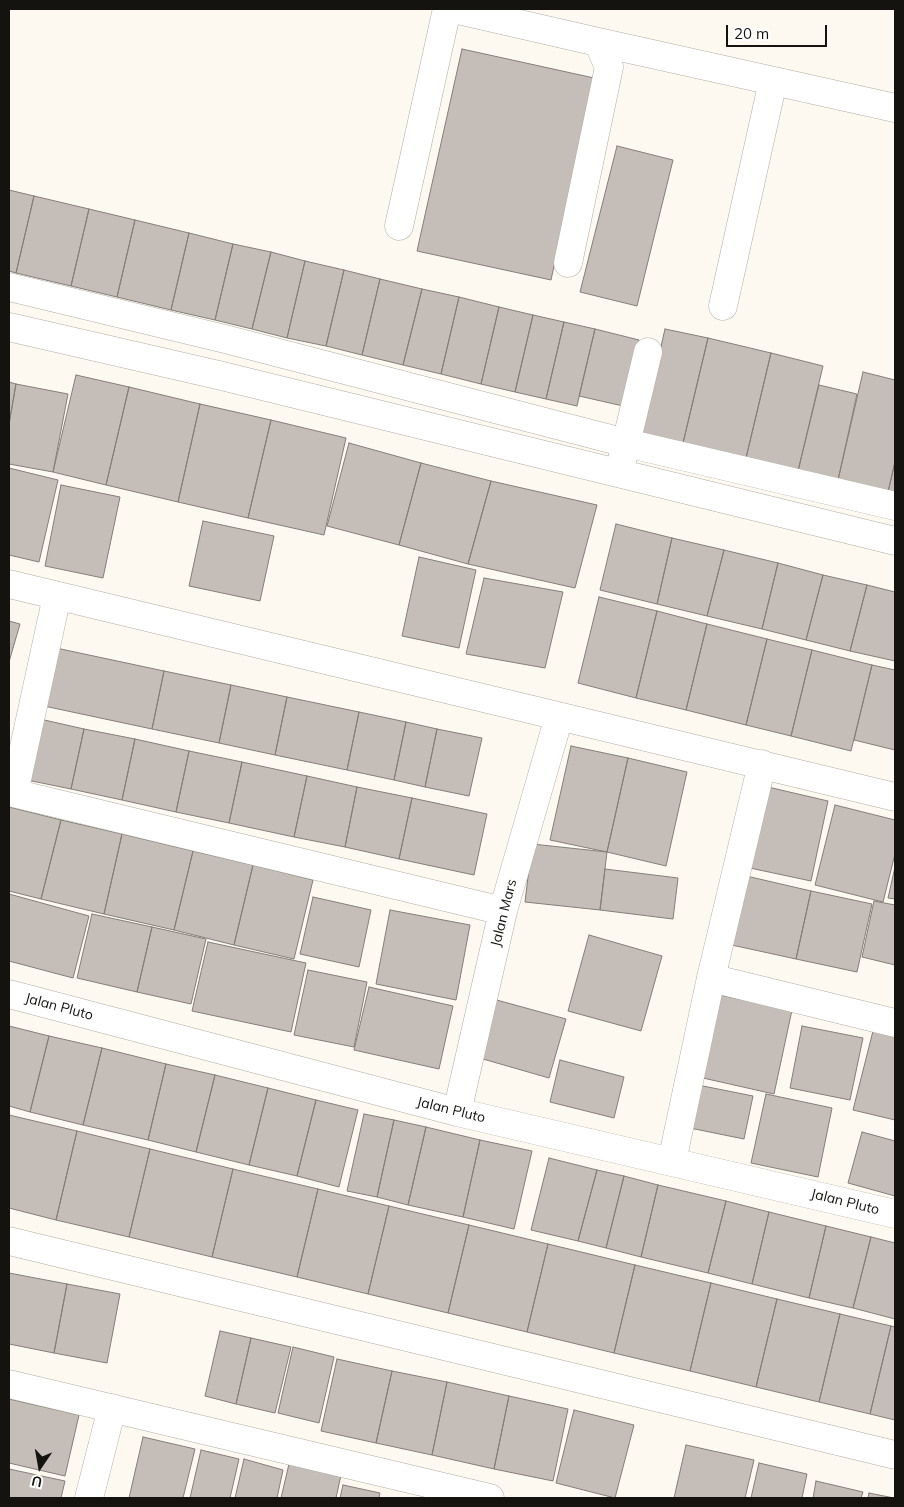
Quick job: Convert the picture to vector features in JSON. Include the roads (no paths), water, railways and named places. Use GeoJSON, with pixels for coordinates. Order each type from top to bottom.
{"type":"FeatureCollection","features":[{"type":"Feature","properties":{"kind":"street"},"geometry":{"type":"LineString","coordinates":[[398,226],[447,9]]}},
{"type":"Feature","properties":{"kind":"street"},"geometry":{"type":"LineString","coordinates":[[454,9],[895,108]]}},
{"type":"Feature","properties":{"kind":"street"},"geometry":{"type":"LineString","coordinates":[[568,263],[609,67],[598,42]]}},
{"type":"Feature","properties":{"kind":"street"},"geometry":{"type":"LineString","coordinates":[[723,306],[773,81]]}},
{"type":"Feature","properties":{"kind":"street"},"geometry":{"type":"LineString","coordinates":[[9,287],[225,339],[626,442],[895,506]]}},
{"type":"Feature","properties":{"kind":"street"},"geometry":{"type":"LineString","coordinates":[[9,327],[218,375],[895,541]]}},
{"type":"Feature","properties":{"kind":"street"},"geometry":{"type":"LineString","coordinates":[[218,375],[225,339]]}},
{"type":"Feature","properties":{"kind":"street"},"geometry":{"type":"LineString","coordinates":[[618,474],[648,352]]}},
{"type":"Feature","properties":{"kind":"street"},"geometry":{"type":"LineString","coordinates":[[9,584],[895,797]]}},
{"type":"Feature","properties":{"kind":"street"},"geometry":{"type":"LineString","coordinates":[[57,596],[11,793],[503,911]]}},
{"type":"Feature","properties":{"kind":"street","name":"Jalan Mars"},"geometry":{"type":"LineString","coordinates":[[457,1112],[503,911],[559,717]]}},
{"type":"Feature","properties":{"kind":"street"},"geometry":{"type":"LineString","coordinates":[[672,1160],[762,764]]}},
{"type":"Feature","properties":{"kind":"street"},"geometry":{"type":"LineString","coordinates":[[712,978],[895,1023]]}},
{"type":"Feature","properties":{"kind":"street","name":"Jalan Pluto"},"geometry":{"type":"LineString","coordinates":[[9,994],[457,1112],[672,1160],[895,1214]]}},
{"type":"Feature","properties":{"kind":"street"},"geometry":{"type":"LineString","coordinates":[[9,1241],[895,1455]]}},
{"type":"Feature","properties":{"kind":"street"},"geometry":{"type":"LineString","coordinates":[[9,1384],[490,1498]]}},
{"type":"Feature","properties":{"kind":"street"},"geometry":{"type":"LineString","coordinates":[[89,1498],[112,1408]]}}]}
